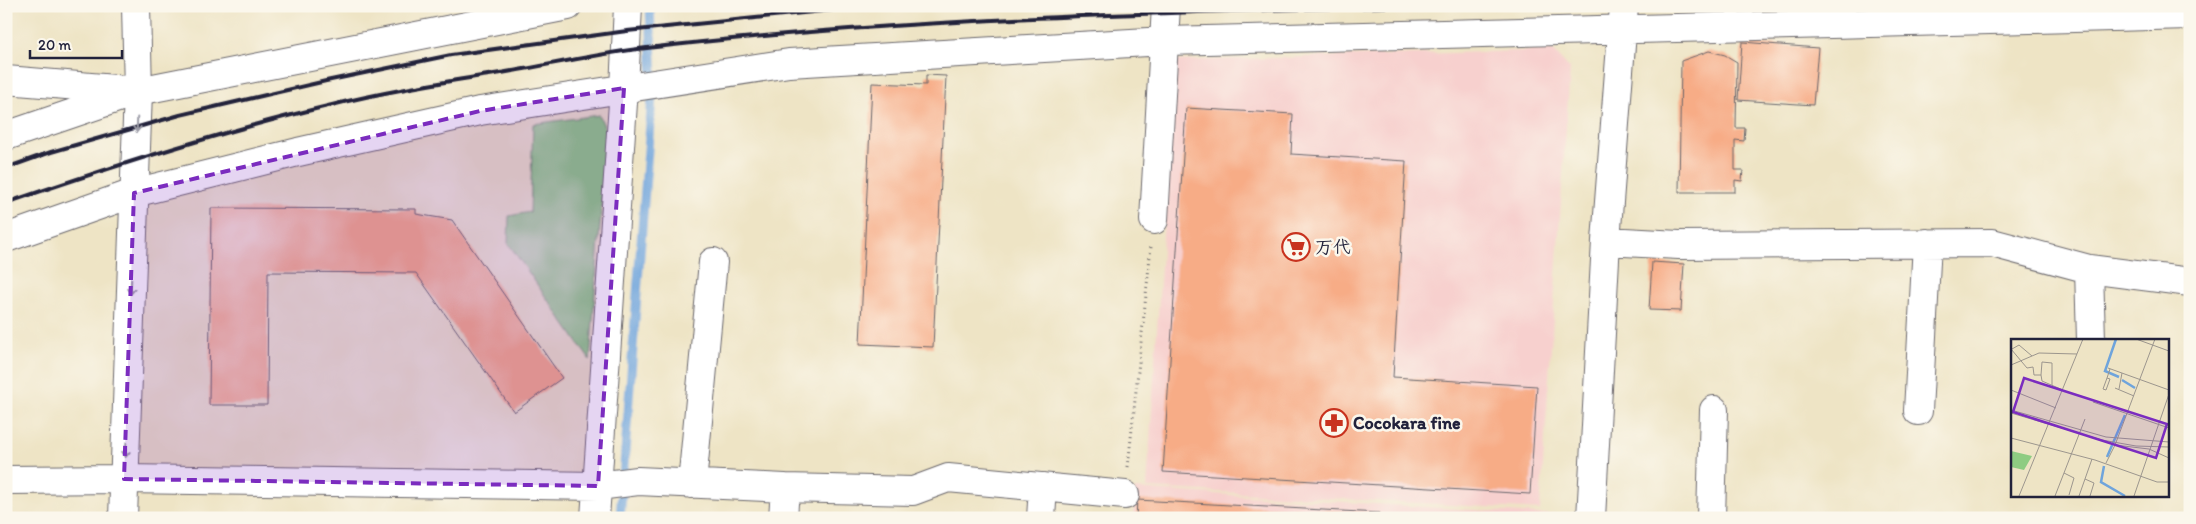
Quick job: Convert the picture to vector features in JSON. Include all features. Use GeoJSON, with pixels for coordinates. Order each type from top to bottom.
{"type":"FeatureCollection","features":[{"type":"Feature","properties":{"kind":"street"},"geometry":{"type":"LineString","coordinates":[[123,518],[138,91],[136,6]]}},
{"type":"Feature","properties":{"kind":"street"},"geometry":{"type":"LineString","coordinates":[[6,136],[138,91],[568,6]]}},
{"type":"Feature","properties":{"kind":"street"},"geometry":{"type":"LineString","coordinates":[[595,518],[628,6]]}},
{"type":"Feature","properties":{"kind":"street"},"geometry":{"type":"LineString","coordinates":[[1154,220],[1166,6]]}},
{"type":"Feature","properties":{"kind":"street"},"geometry":{"type":"LineString","coordinates":[[6,238],[134,192],[298,152],[480,111],[789,63],[1623,17],[2190,15]]}},
{"type":"Feature","properties":{"kind":"street"},"geometry":{"type":"LineString","coordinates":[[1591,518],[1606,241],[1623,17]]}},
{"type":"Feature","properties":{"kind":"street"},"geometry":{"type":"LineString","coordinates":[[6,80],[138,91]]}},
{"type":"Feature","properties":{"kind":"street"},"geometry":{"type":"LineString","coordinates":[[1606,241],[1679,245],[1992,243],[2089,269],[2190,282]]}},
{"type":"Feature","properties":{"kind":"street"},"geometry":{"type":"LineString","coordinates":[[1918,411],[1926,243]]}},
{"type":"Feature","properties":{"kind":"street"},"geometry":{"type":"LineString","coordinates":[[692,484],[713,262]]}},
{"type":"Feature","properties":{"kind":"street"},"geometry":{"type":"LineString","coordinates":[[2089,269],[2091,339]]}},
{"type":"Feature","properties":{"kind":"street"},"geometry":{"type":"LineString","coordinates":[[1711,518],[1714,410]]}},
{"type":"Feature","properties":{"kind":"street"},"geometry":{"type":"LineString","coordinates":[[6,480],[124,479],[598,486],[638,482],[913,491],[948,478],[1125,495]]}},
{"type":"Feature","properties":{"kind":"street"},"geometry":{"type":"LineString","coordinates":[[1041,518],[1043,487]]}},
{"type":"Feature","properties":{"kind":"street"},"geometry":{"type":"LineString","coordinates":[[783,518],[785,488]]}},
{"type":"Feature","properties":{"kind":"path"},"geometry":{"type":"LineString","coordinates":[[1125,495],[1154,220]]}},
{"type":"Feature","properties":{"kind":"highlighted area"},"geometry":{"type":"Polygon","coordinates":[[[624,88],[598,486],[124,479],[134,193],[480,111],[624,88]]]}},
{"type":"Feature","properties":{"kind":"shaded area"},"geometry":{"type":"Polygon","coordinates":[[[1553,50],[1570,69],[1540,510],[1147,488],[1174,61],[1553,50]]]}},
{"type":"Feature","properties":{"kind":"shaded area"},"geometry":{"type":"Polygon","coordinates":[[[1135,489],[1555,515],[1555,518],[1133,518],[1135,489]]]}},
{"type":"Feature","properties":{"kind":"green space"},"geometry":{"type":"Polygon","coordinates":[[[599,115],[607,132],[590,360],[508,243],[509,216],[530,212],[533,124],[599,115]]]}},
{"type":"Feature","properties":{"kind":"building"},"geometry":{"type":"Polygon","coordinates":[[[1742,42],[1818,48],[1813,105],[1738,100],[1742,42]]]}},
{"type":"Feature","properties":{"kind":"building"},"geometry":{"type":"Polygon","coordinates":[[[1709,51],[1725,55],[1737,62],[1736,128],[1745,128],[1744,141],[1735,140],[1735,170],[1743,170],[1742,181],[1735,180],[1735,192],[1679,192],[1681,61],[1709,51]]]}},
{"type":"Feature","properties":{"kind":"building"},"geometry":{"type":"Polygon","coordinates":[[[926,75],[946,76],[933,347],[860,344],[872,83],[926,85],[926,75]]]}},
{"type":"Feature","properties":{"kind":"building"},"geometry":{"type":"Polygon","coordinates":[[[1186,108],[1293,114],[1291,154],[1406,161],[1393,377],[1537,386],[1530,494],[1163,472],[1186,108]]]}},
{"type":"Feature","properties":{"kind":"building"},"geometry":{"type":"Polygon","coordinates":[[[211,208],[416,209],[416,214],[452,220],[562,378],[514,412],[416,273],[268,272],[267,405],[209,405],[211,208]]]}},
{"type":"Feature","properties":{"kind":"building"},"geometry":{"type":"Polygon","coordinates":[[[1652,262],[1684,264],[1681,311],[1649,310],[1652,262]]]}},
{"type":"Feature","properties":{"kind":"building"},"geometry":{"type":"Polygon","coordinates":[[[1137,500],[1379,513],[1379,518],[1136,518],[1137,500]]]}},
{"type":"Feature","properties":{"kind":"waterway"},"geometry":{"type":"LineString","coordinates":[[620,518],[653,84],[650,6]]}},
{"type":"Feature","properties":{"kind":"railway"},"geometry":{"type":"LineString","coordinates":[[6,168],[51,152],[180,115],[326,81],[451,55],[627,31],[833,10],[912,6]]}},
{"type":"Feature","properties":{"kind":"railway"},"geometry":{"type":"LineString","coordinates":[[6,203],[168,150],[250,126],[356,99],[638,49],[736,38],[933,23],[1130,14],[1426,6]]}},
{"type":"Feature","properties":{"kind":"place","name":"万代"},"geometry":{"type":"Point","coordinates":[1296,247]}},
{"type":"Feature","properties":{"kind":"place","name":"Cocokara fine"},"geometry":{"type":"Point","coordinates":[1334,423]}}]}
